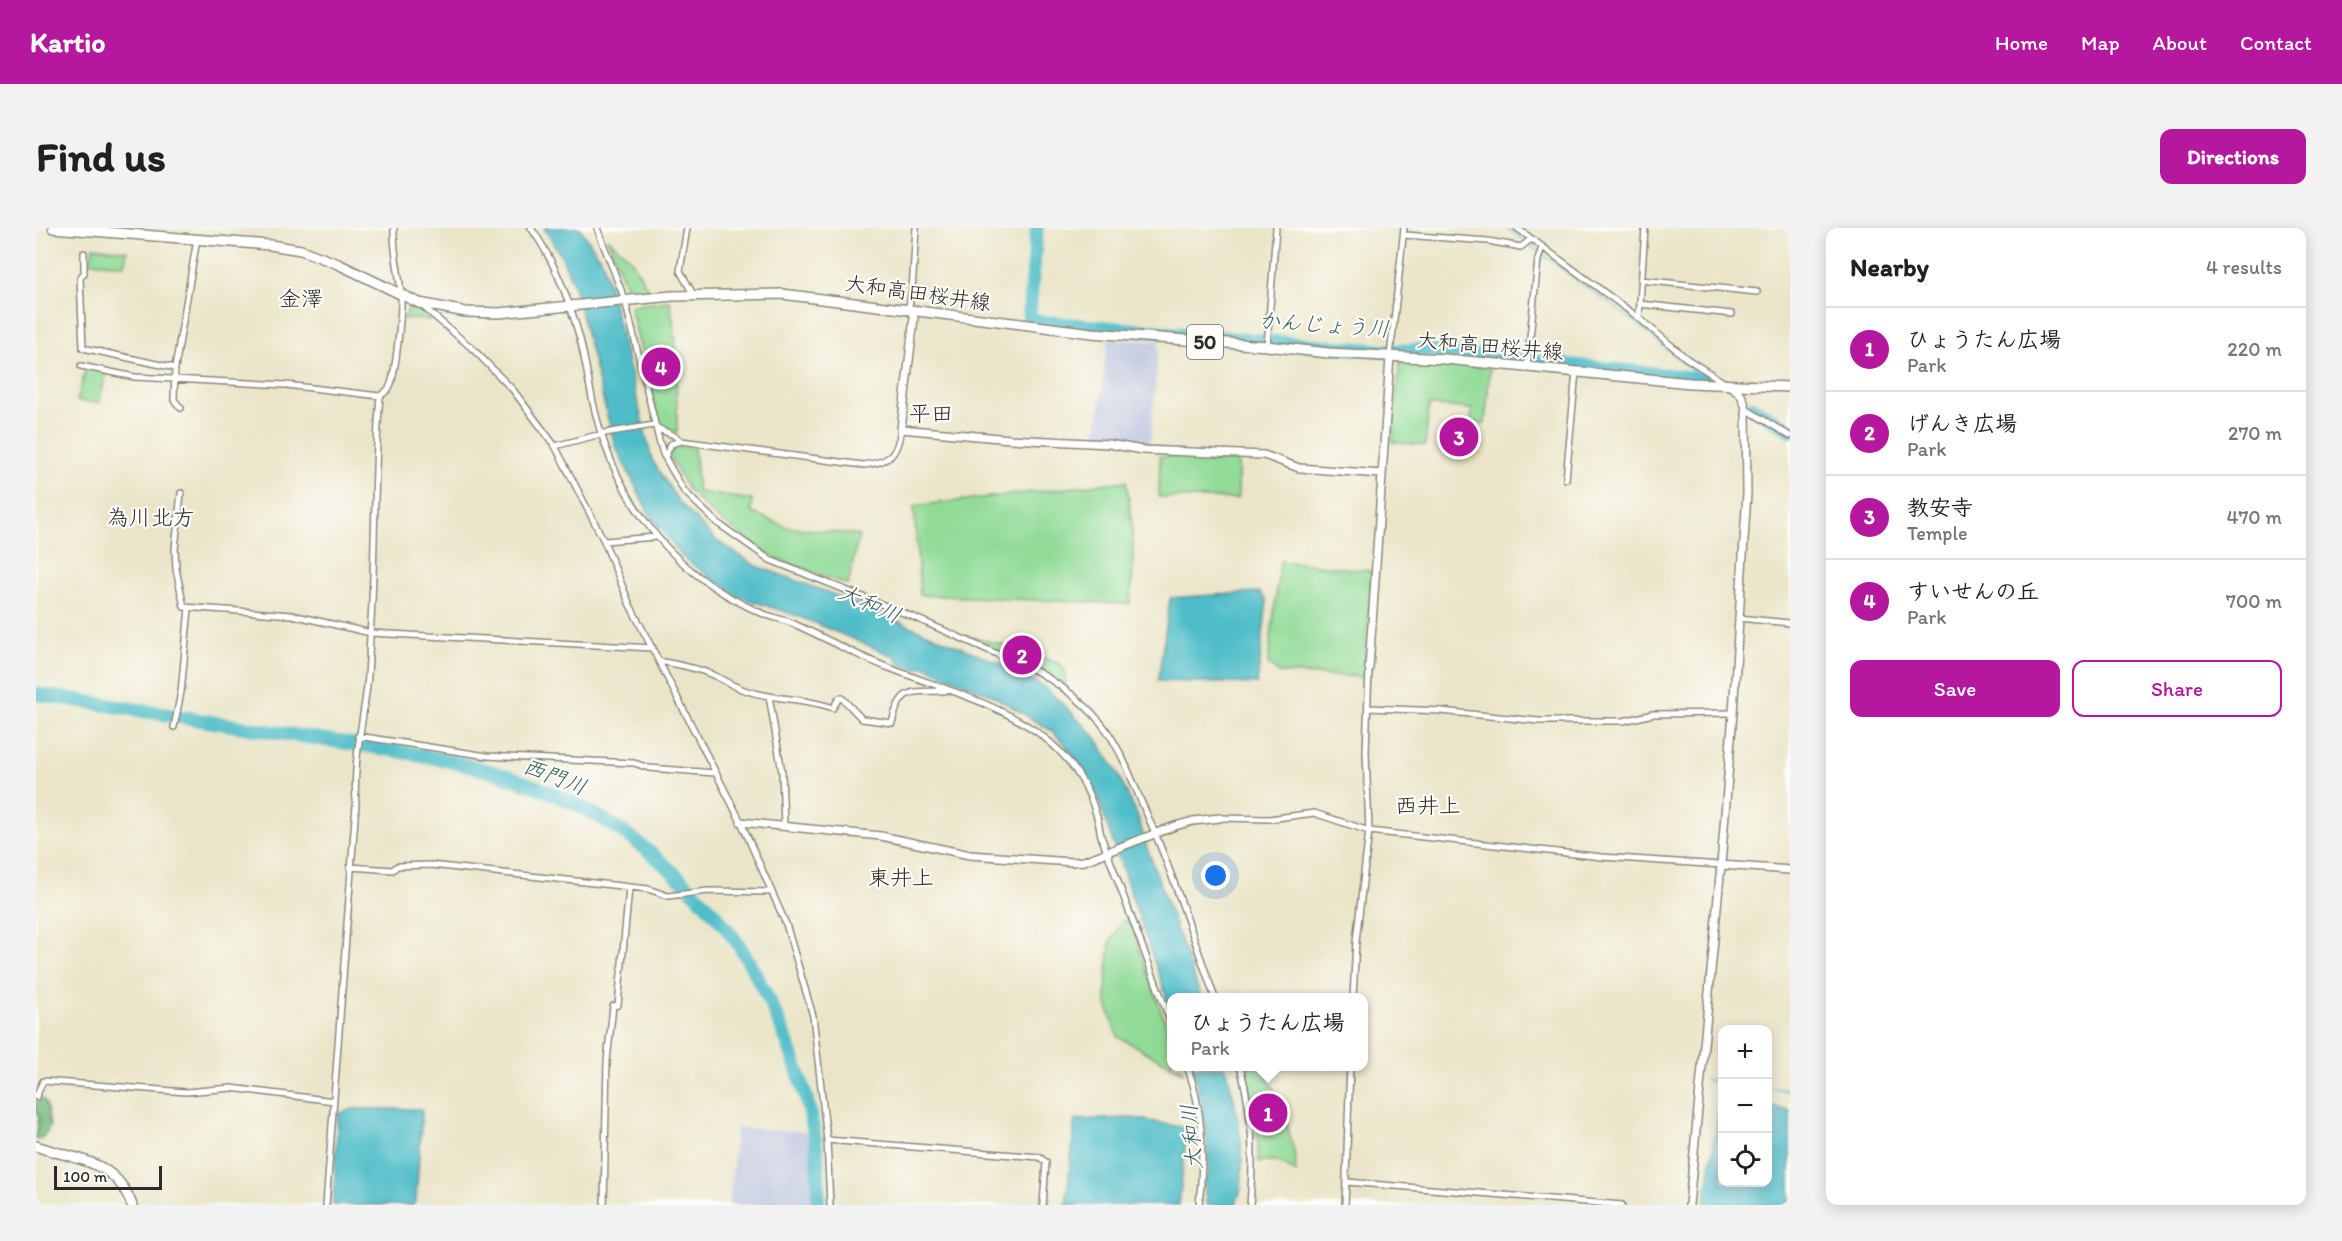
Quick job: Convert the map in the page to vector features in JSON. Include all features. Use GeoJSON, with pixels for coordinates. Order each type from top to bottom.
{"type":"FeatureCollection","features":[{"type":"Feature","properties":{"kind":"main road","name":"大和高田桜井線"},"geometry":{"type":"LineString","coordinates":[[53,228],[197,238],[301,250],[338,264],[419,303],[466,312],[499,313],[693,294],[782,294],[1092,333],[1268,342],[1527,363],[1576,372],[1690,383],[1790,387]]}},
{"type":"Feature","properties":{"kind":"main road"},"geometry":{"type":"LineString","coordinates":[[36,1146],[92,1162],[116,1180],[132,1205]]}},
{"type":"Feature","properties":{"kind":"street"},"geometry":{"type":"LineString","coordinates":[[81,366],[135,377],[286,385],[380,396],[385,393],[391,382],[401,295],[395,260],[394,228]]}},
{"type":"Feature","properties":{"kind":"street"},"geometry":{"type":"LineString","coordinates":[[531,228],[546,248],[559,273],[571,306],[603,434],[618,479],[656,537],[696,574],[760,612],[795,624],[882,665],[970,696],[1017,718],[1043,736],[1066,759],[1083,781],[1092,799],[1108,851],[1167,1012]]}},
{"type":"Feature","properties":{"kind":"street"},"geometry":{"type":"LineString","coordinates":[[597,228],[605,244],[623,301],[652,425],[665,457],[684,491],[716,522],[770,560],[911,616],[1038,672],[1056,683],[1088,710],[1107,730],[1123,757],[1155,834],[1213,993]]}},
{"type":"Feature","properties":{"kind":"street"},"geometry":{"type":"LineString","coordinates":[[687,228],[680,271],[693,294]]}},
{"type":"Feature","properties":{"kind":"street"},"geometry":{"type":"LineString","coordinates":[[665,457],[671,444],[681,441],[863,465],[886,460],[894,454],[898,447],[901,429],[914,318],[909,310],[916,228]]}},
{"type":"Feature","properties":{"kind":"street"},"geometry":{"type":"LineString","coordinates":[[1268,342],[1276,228]]}},
{"type":"Feature","properties":{"kind":"street"},"geometry":{"type":"LineString","coordinates":[[1517,228],[1639,318],[1686,358],[1738,390],[1743,397],[1746,409],[1748,483],[1733,713],[1689,1205]]}},
{"type":"Feature","properties":{"kind":"street"},"geometry":{"type":"LineString","coordinates":[[1639,318],[1645,228]]}},
{"type":"Feature","properties":{"kind":"street"},"geometry":{"type":"LineString","coordinates":[[1353,993],[1356,941],[1369,831],[1366,752],[1381,474],[1396,287],[1404,231],[1521,247],[1531,239]]}},
{"type":"Feature","properties":{"kind":"street"},"geometry":{"type":"LineString","coordinates":[[181,408],[174,400],[175,368],[197,238]]}},
{"type":"Feature","properties":{"kind":"street"},"geometry":{"type":"LineString","coordinates":[[1527,363],[1538,260],[1542,247]]}},
{"type":"Feature","properties":{"kind":"street"},"geometry":{"type":"LineString","coordinates":[[84,253],[84,273],[80,278],[83,348],[175,368]]}},
{"type":"Feature","properties":{"kind":"street"},"geometry":{"type":"LineString","coordinates":[[1641,280],[1757,292]]}},
{"type":"Feature","properties":{"kind":"street"},"geometry":{"type":"LineString","coordinates":[[419,303],[473,349],[513,390],[555,446],[604,541],[630,605],[741,822],[786,924],[813,1016],[827,1140],[830,1205]]}},
{"type":"Feature","properties":{"kind":"street"},"geometry":{"type":"LineString","coordinates":[[1640,304],[1732,314]]}},
{"type":"Feature","properties":{"kind":"street"},"geometry":{"type":"LineString","coordinates":[[1566,479],[1576,372]]}},
{"type":"Feature","properties":{"kind":"street"},"geometry":{"type":"LineString","coordinates":[[326,1205],[356,804],[358,738],[367,686],[371,633],[375,533],[373,507],[375,451],[380,396]]}},
{"type":"Feature","properties":{"kind":"street"},"geometry":{"type":"LineString","coordinates":[[1746,409],[1790,436]]}},
{"type":"Feature","properties":{"kind":"street"},"geometry":{"type":"LineString","coordinates":[[555,446],[652,425],[677,436],[681,441]]}},
{"type":"Feature","properties":{"kind":"street"},"geometry":{"type":"LineString","coordinates":[[901,429],[1010,439],[1109,444],[1142,450],[1264,455],[1299,468],[1381,474]]}},
{"type":"Feature","properties":{"kind":"street"},"geometry":{"type":"LineString","coordinates":[[181,493],[175,549],[176,569],[184,607],[292,615],[371,633],[653,648]]}},
{"type":"Feature","properties":{"kind":"street"},"geometry":{"type":"LineString","coordinates":[[604,541],[656,537]]}},
{"type":"Feature","properties":{"kind":"street"},"geometry":{"type":"LineString","coordinates":[[174,726],[181,692],[189,608]]}},
{"type":"Feature","properties":{"kind":"street"},"geometry":{"type":"LineString","coordinates":[[1738,618],[1790,623]]}},
{"type":"Feature","properties":{"kind":"street"},"geometry":{"type":"LineString","coordinates":[[659,661],[687,666],[717,677],[733,687],[769,696],[814,701],[833,708],[839,698],[842,698],[862,719],[891,723],[897,702],[908,693],[952,691]]}},
{"type":"Feature","properties":{"kind":"street"},"geometry":{"type":"LineString","coordinates":[[769,696],[782,772],[784,826]]}},
{"type":"Feature","properties":{"kind":"street"},"geometry":{"type":"LineString","coordinates":[[1369,708],[1441,711],[1549,721],[1623,721],[1653,714],[1733,713]]}},
{"type":"Feature","properties":{"kind":"street"},"geometry":{"type":"LineString","coordinates":[[358,738],[487,756],[634,763],[649,768],[715,773]]}},
{"type":"Feature","properties":{"kind":"street"},"geometry":{"type":"LineString","coordinates":[[741,822],[881,836],[970,855],[1084,861],[1193,821],[1220,818],[1269,819],[1314,813],[1369,831],[1602,857],[1790,870]]}},
{"type":"Feature","properties":{"kind":"street"},"geometry":{"type":"LineString","coordinates":[[350,867],[393,870],[397,866],[431,865],[648,889],[668,896],[708,891],[772,892]]}},
{"type":"Feature","properties":{"kind":"street"},"geometry":{"type":"LineString","coordinates":[[604,1205],[607,1061],[613,1006],[618,1005],[629,888]]}},
{"type":"Feature","properties":{"kind":"street"},"geometry":{"type":"LineString","coordinates":[[1189,1071],[1203,1137],[1199,1205]]}},
{"type":"Feature","properties":{"kind":"street"},"geometry":{"type":"LineString","coordinates":[[1241,1071],[1253,1141],[1250,1205]]}},
{"type":"Feature","properties":{"kind":"street"},"geometry":{"type":"LineString","coordinates":[[1345,1205],[1350,1071]]}},
{"type":"Feature","properties":{"kind":"street"},"geometry":{"type":"LineString","coordinates":[[36,1097],[43,1082],[186,1092],[231,1089],[334,1101]]}},
{"type":"Feature","properties":{"kind":"street"},"geometry":{"type":"LineString","coordinates":[[827,1140],[1039,1157],[1046,1161],[1043,1205]]}},
{"type":"Feature","properties":{"kind":"street"},"geometry":{"type":"LineString","coordinates":[[1347,1182],[1622,1205]]}},
{"type":"Feature","properties":{"kind":"shaded area"},"geometry":{"type":"Polygon","coordinates":[[[1108,339],[1159,342],[1150,444],[1096,438],[1108,339]]]}},
{"type":"Feature","properties":{"kind":"shaded area"},"geometry":{"type":"Polygon","coordinates":[[[736,1128],[807,1132],[812,1175],[811,1205],[729,1205],[736,1128]]]}},
{"type":"Feature","properties":{"kind":"green space"},"geometry":{"type":"Polygon","coordinates":[[[607,238],[630,258],[651,294],[630,296],[607,238]]]}},
{"type":"Feature","properties":{"kind":"green space"},"geometry":{"type":"Polygon","coordinates":[[[93,247],[127,251],[124,265],[90,262],[93,247]]]}},
{"type":"Feature","properties":{"kind":"green space"},"geometry":{"type":"Polygon","coordinates":[[[670,301],[676,344],[677,432],[660,427],[630,306],[670,301]]]}},
{"type":"Feature","properties":{"kind":"green space"},"geometry":{"type":"Polygon","coordinates":[[[414,305],[426,313],[430,320],[405,319],[408,307],[414,305]]]}},
{"type":"Feature","properties":{"kind":"green space"},"geometry":{"type":"Polygon","coordinates":[[[1400,360],[1490,368],[1485,424],[1471,422],[1472,409],[1429,405],[1425,445],[1392,442],[1400,360]]]}},
{"type":"Feature","properties":{"kind":"green space"},"geometry":{"type":"Polygon","coordinates":[[[87,365],[107,370],[99,403],[77,401],[87,365]]]}},
{"type":"Feature","properties":{"kind":"green space"},"geometry":{"type":"Polygon","coordinates":[[[675,447],[694,448],[698,492],[752,500],[751,512],[786,527],[859,535],[848,585],[773,557],[716,517],[688,490],[669,456],[675,447]]]}},
{"type":"Feature","properties":{"kind":"green space"},"geometry":{"type":"Polygon","coordinates":[[[1160,456],[1238,458],[1238,499],[1159,497],[1160,456]]]}},
{"type":"Feature","properties":{"kind":"green space"},"geometry":{"type":"Polygon","coordinates":[[[1126,481],[1133,542],[1130,604],[920,595],[914,506],[1126,481]]]}},
{"type":"Feature","properties":{"kind":"green space"},"geometry":{"type":"Polygon","coordinates":[[[1280,561],[1371,571],[1364,677],[1279,673],[1268,664],[1280,561]]]}},
{"type":"Feature","properties":{"kind":"green space"},"geometry":{"type":"Polygon","coordinates":[[[963,635],[1018,649],[1060,664],[1065,670],[1066,687],[1045,672],[963,635]]]}},
{"type":"Feature","properties":{"kind":"green space"},"geometry":{"type":"Polygon","coordinates":[[[1127,915],[1167,1027],[1167,1063],[1118,1037],[1106,1002],[1110,942],[1122,921],[1126,921],[1127,915]]]}},
{"type":"Feature","properties":{"kind":"green space"},"geometry":{"type":"Polygon","coordinates":[[[1244,1071],[1264,1071],[1273,1086],[1277,1105],[1287,1123],[1295,1156],[1296,1173],[1279,1162],[1259,1162],[1256,1121],[1244,1071]]]}},
{"type":"Feature","properties":{"kind":"green space"},"geometry":{"type":"Polygon","coordinates":[[[43,1099],[46,1103],[50,1126],[43,1137],[36,1140],[39,1117],[36,1101],[43,1099]]]}},
{"type":"Feature","properties":{"kind":"water"},"geometry":{"type":"Polygon","coordinates":[[[544,228],[580,228],[603,262],[652,460],[678,501],[717,541],[754,565],[835,595],[1011,668],[1043,686],[1096,738],[1116,770],[1138,817],[1200,993],[1167,993],[1167,999],[1096,793],[1067,747],[1052,731],[992,695],[924,666],[916,670],[898,663],[896,657],[798,616],[737,596],[682,557],[649,513],[615,446],[574,286],[562,257],[544,228]]]}},
{"type":"Feature","properties":{"kind":"water"},"geometry":{"type":"Polygon","coordinates":[[[1259,592],[1267,601],[1257,684],[1158,681],[1170,598],[1259,592]]]}},
{"type":"Feature","properties":{"kind":"water"},"geometry":{"type":"Polygon","coordinates":[[[1192,1071],[1226,1071],[1233,1095],[1241,1146],[1242,1178],[1236,1205],[1206,1205],[1204,1182],[1209,1173],[1206,1132],[1192,1071]]]}},
{"type":"Feature","properties":{"kind":"water"},"geometry":{"type":"Polygon","coordinates":[[[1772,1108],[1790,1110],[1790,1205],[1707,1205],[1705,1202],[1718,1115],[1718,1187],[1772,1187],[1772,1108]]]}},
{"type":"Feature","properties":{"kind":"water"},"geometry":{"type":"Polygon","coordinates":[[[353,1109],[422,1109],[416,1202],[413,1205],[333,1205],[338,1114],[353,1109]]]}},
{"type":"Feature","properties":{"kind":"water"},"geometry":{"type":"Polygon","coordinates":[[[1133,1118],[1187,1128],[1179,1205],[1066,1205],[1075,1120],[1133,1118]]]}},
{"type":"Feature","properties":{"kind":"waterway","name":"かんじょう川"},"geometry":{"type":"LineString","coordinates":[[1037,228],[1029,318],[1042,322],[1383,351],[1424,350],[1705,379]]}},
{"type":"Feature","properties":{"kind":"waterway"},"geometry":{"type":"LineString","coordinates":[[1507,228],[1638,324],[1701,377]]}},
{"type":"Feature","properties":{"kind":"waterway","name":"かんじょう川"},"geometry":{"type":"LineString","coordinates":[[1752,407],[1790,430]]}},
{"type":"Feature","properties":{"kind":"waterway","name":"西門川"},"geometry":{"type":"LineString","coordinates":[[36,694],[440,759],[505,776],[546,791],[598,816],[656,857],[695,893],[728,930],[757,977],[772,1007],[803,1086],[816,1148],[818,1205]]}},
{"type":"Feature","properties":{"kind":"waterway"},"geometry":{"type":"LineString","coordinates":[[1706,1080],[1718,1082]]}},
{"type":"Feature","properties":{"kind":"waterway"},"geometry":{"type":"LineString","coordinates":[[1772,1088],[1790,1091]]}},
{"type":"Feature","properties":{"kind":"place","name":"すいせんの丘"},"geometry":{"type":"Point","coordinates":[661,367]}},
{"type":"Feature","properties":{"kind":"place","name":"教安寺"},"geometry":{"type":"Point","coordinates":[1459,437]}},
{"type":"Feature","properties":{"kind":"place","name":"げんき広場"},"geometry":{"type":"Point","coordinates":[1022,655]}},
{"type":"Feature","properties":{"kind":"place","name":"ひょうたん広場"},"geometry":{"type":"Point","coordinates":[1268,1113]}},
{"type":"Feature","properties":{"kind":"district","name":"金澤"},"geometry":{"type":"Point","coordinates":[301,298]}},
{"type":"Feature","properties":{"kind":"district","name":"平田"},"geometry":{"type":"Point","coordinates":[931,413]}},
{"type":"Feature","properties":{"kind":"district","name":"為川北方"},"geometry":{"type":"Point","coordinates":[151,517]}},
{"type":"Feature","properties":{"kind":"district","name":"西井上"},"geometry":{"type":"Point","coordinates":[1428,805]}},
{"type":"Feature","properties":{"kind":"district","name":"東井上"},"geometry":{"type":"Point","coordinates":[901,877]}},
{"type":"Feature","properties":{"kind":"water label","name":"大和川"},"geometry":{"type":"Point","coordinates":[870,603]}},
{"type":"Feature","properties":{"kind":"water label","name":"大和川"},"geometry":{"type":"Point","coordinates":[1191,1137]}}]}
